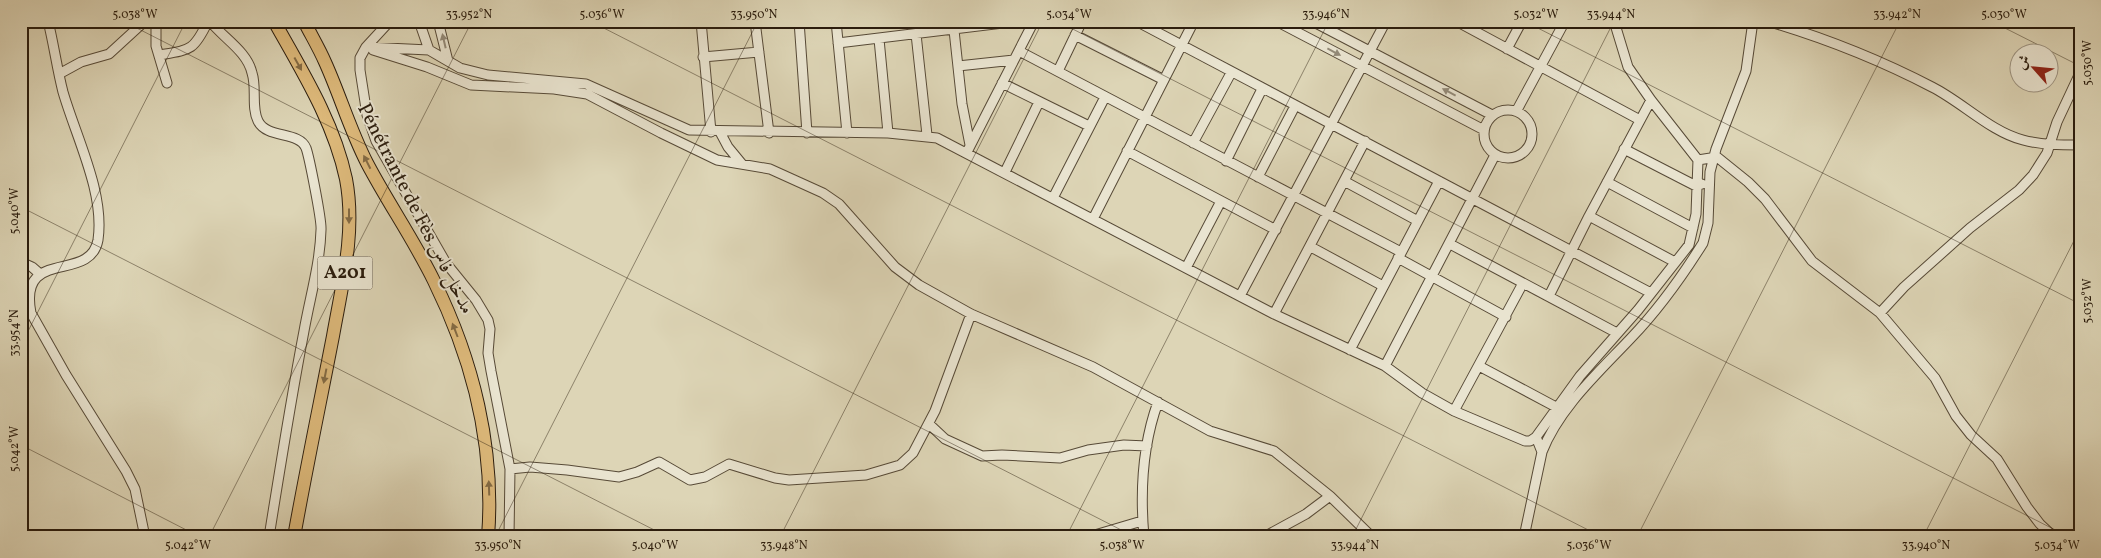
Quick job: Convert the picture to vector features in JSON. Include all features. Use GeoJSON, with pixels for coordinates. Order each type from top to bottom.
{"type":"FeatureCollection","features":[{"type":"Feature","properties":{"kind":"highway","name":"Pénétrante de Fès مدخل فاس"},"geometry":{"type":"LineString","coordinates":[[274,21],[315,97],[335,140],[346,181],[349,207],[345,269],[294,537]]}},
{"type":"Feature","properties":{"kind":"highway","name":"Pénétrante de Fès مدخل فاس"},"geometry":{"type":"LineString","coordinates":[[304,21],[325,61],[366,161],[434,280],[463,352],[476,393],[484,430],[488,468],[488,537]]}},
{"type":"Feature","properties":{"kind":"street"},"geometry":{"type":"LineString","coordinates":[[48,21],[59,74],[96,197],[99,229],[96,248],[86,259],[48,269],[35,280],[29,294],[32,314],[66,375],[126,471],[135,489],[146,537]]}},
{"type":"Feature","properties":{"kind":"street"},"geometry":{"type":"LineString","coordinates":[[59,74],[81,62],[108,54],[145,21]]}},
{"type":"Feature","properties":{"kind":"street"},"geometry":{"type":"LineString","coordinates":[[152,21],[156,25],[156,46],[167,83]]}},
{"type":"Feature","properties":{"kind":"street"},"geometry":{"type":"LineString","coordinates":[[159,55],[189,49],[195,45],[209,21],[248,59],[253,74],[255,114],[259,123],[264,129],[296,140],[306,149],[322,228],[318,265],[304,330],[269,537]]}},
{"type":"Feature","properties":{"kind":"street"},"geometry":{"type":"LineString","coordinates":[[390,21],[366,47],[360,58],[367,115],[376,141],[446,263],[476,300],[488,320],[491,371],[510,469],[509,537]]}},
{"type":"Feature","properties":{"kind":"street"},"geometry":{"type":"LineString","coordinates":[[419,21],[429,50]]}},
{"type":"Feature","properties":{"kind":"street"},"geometry":{"type":"LineString","coordinates":[[438,21],[448,62]]}},
{"type":"Feature","properties":{"kind":"street"},"geometry":{"type":"LineString","coordinates":[[701,21],[703,57],[716,132],[742,164]]}},
{"type":"Feature","properties":{"kind":"street"},"geometry":{"type":"LineString","coordinates":[[755,21],[769,133]]}},
{"type":"Feature","properties":{"kind":"street"},"geometry":{"type":"LineString","coordinates":[[799,21],[807,134]]}},
{"type":"Feature","properties":{"kind":"street"},"geometry":{"type":"LineString","coordinates":[[836,21],[847,133]]}},
{"type":"Feature","properties":{"kind":"street"},"geometry":{"type":"LineString","coordinates":[[838,43],[916,34],[953,25],[1019,21]]}},
{"type":"Feature","properties":{"kind":"street"},"geometry":{"type":"LineString","coordinates":[[968,148],[1034,21]]}},
{"type":"Feature","properties":{"kind":"street"},"geometry":{"type":"LineString","coordinates":[[1058,71],[1082,21]]}},
{"type":"Feature","properties":{"kind":"street"},"geometry":{"type":"LineString","coordinates":[[1136,21],[1231,73],[1332,124],[1651,293]]}},
{"type":"Feature","properties":{"kind":"street"},"geometry":{"type":"LineString","coordinates":[[1093,219],[1194,21]]}},
{"type":"Feature","properties":{"kind":"street"},"geometry":{"type":"LineString","coordinates":[[1276,21],[1484,130]]}},
{"type":"Feature","properties":{"kind":"street"},"geometry":{"type":"LineString","coordinates":[[1312,21],[1492,115]]}},
{"type":"Feature","properties":{"kind":"street"},"geometry":{"type":"LineString","coordinates":[[1240,296],[1386,21]]}},
{"type":"Feature","properties":{"kind":"street"},"geometry":{"type":"LineString","coordinates":[[1456,21],[1640,120]]}},
{"type":"Feature","properties":{"kind":"street"},"geometry":{"type":"LineString","coordinates":[[1507,49],[1522,21]]}},
{"type":"Feature","properties":{"kind":"street"},"geometry":{"type":"LineString","coordinates":[[1517,110],[1564,21]]}},
{"type":"Feature","properties":{"kind":"street"},"geometry":{"type":"LineString","coordinates":[[366,47],[429,50],[448,62],[471,72],[586,84],[680,128],[716,132],[928,135],[968,148],[1005,172],[1186,268],[1274,314],[1385,366],[1422,392],[1454,411],[1525,441],[1530,441],[1536,437],[1556,408],[1675,262],[1688,245],[1693,228],[1698,160],[1628,67],[1614,21]]}},
{"type":"Feature","properties":{"kind":"street"},"geometry":{"type":"LineString","coordinates":[[1524,537],[1542,452],[1554,427],[1610,357],[1632,338],[1696,254],[1703,242],[1708,223],[1709,181],[1714,156],[1746,71],[1753,21]]}},
{"type":"Feature","properties":{"kind":"street"},"geometry":{"type":"LineString","coordinates":[[1767,21],[1816,35],[1878,60],[1935,88],[2007,134],[2049,145],[2080,145]]}},
{"type":"Feature","properties":{"kind":"street"},"geometry":{"type":"LineString","coordinates":[[953,25],[968,148]]}},
{"type":"Feature","properties":{"kind":"street"},"geometry":{"type":"LineString","coordinates":[[916,34],[928,135]]}},
{"type":"Feature","properties":{"kind":"street"},"geometry":{"type":"LineString","coordinates":[[1076,35],[1164,80]]}},
{"type":"Feature","properties":{"kind":"street"},"geometry":{"type":"LineString","coordinates":[[879,39],[888,134]]}},
{"type":"Feature","properties":{"kind":"street"},"geometry":{"type":"LineString","coordinates":[[366,47],[427,67],[471,85],[554,89],[588,94],[661,134],[717,160],[770,169],[832,199],[906,277],[971,314],[1093,367],[1221,436],[1268,448],[1330,496],[1372,537]]}},
{"type":"Feature","properties":{"kind":"street"},"geometry":{"type":"LineString","coordinates":[[1019,51],[1328,214],[1400,255],[1432,276],[1506,317]]}},
{"type":"Feature","properties":{"kind":"street"},"geometry":{"type":"LineString","coordinates":[[703,57],[759,52]]}},
{"type":"Feature","properties":{"kind":"street"},"geometry":{"type":"LineString","coordinates":[[958,66],[1014,60]]}},
{"type":"Feature","properties":{"kind":"street"},"geometry":{"type":"LineString","coordinates":[[1193,143],[1231,73]]}},
{"type":"Feature","properties":{"kind":"street"},"geometry":{"type":"LineString","coordinates":[[1880,313],[1904,287],[1959,238],[2019,190],[2044,160],[2057,122],[2080,73]]}},
{"type":"Feature","properties":{"kind":"street"},"geometry":{"type":"LineString","coordinates":[[1002,83],[1089,126]]}},
{"type":"Feature","properties":{"kind":"street"},"geometry":{"type":"LineString","coordinates":[[1226,161],[1262,89]]}},
{"type":"Feature","properties":{"kind":"street"},"geometry":{"type":"LineString","coordinates":[[1053,198],[1105,97]]}},
{"type":"Feature","properties":{"kind":"street"},"geometry":{"type":"LineString","coordinates":[[1549,296],[1651,100]]}},
{"type":"Feature","properties":{"kind":"street"},"geometry":{"type":"LineString","coordinates":[[1005,172],[1040,102]]}},
{"type":"Feature","properties":{"kind":"street"},"geometry":{"type":"LineString","coordinates":[[1258,177],[1295,106]]}},
{"type":"Feature","properties":{"kind":"street"},"geometry":{"type":"LineString","coordinates":[[1508,109],[1517,110],[1528,120],[1531,127],[1530,144],[1520,155],[1512,158],[1494,154],[1487,147],[1484,130],[1492,115],[1508,109]]}},
{"type":"Feature","properties":{"kind":"street"},"geometry":{"type":"LineString","coordinates":[[1274,314],[1365,142]]}},
{"type":"Feature","properties":{"kind":"street"},"geometry":{"type":"LineString","coordinates":[[1624,150],[1696,186],[1709,181]]}},
{"type":"Feature","properties":{"kind":"street"},"geometry":{"type":"LineString","coordinates":[[1127,151],[1276,230]]}},
{"type":"Feature","properties":{"kind":"street"},"geometry":{"type":"LineString","coordinates":[[1385,366],[1450,244],[1494,154]]}},
{"type":"Feature","properties":{"kind":"street"},"geometry":{"type":"LineString","coordinates":[[1698,160],[1714,156]]}},
{"type":"Feature","properties":{"kind":"street"},"geometry":{"type":"LineString","coordinates":[[1714,156],[1748,182],[1765,199],[1812,261],[1880,313],[1934,378],[1970,436],[1997,459],[2040,524],[2054,537]]}},
{"type":"Feature","properties":{"kind":"street"},"geometry":{"type":"LineString","coordinates":[[1344,181],[1418,220]]}},
{"type":"Feature","properties":{"kind":"street"},"geometry":{"type":"LineString","coordinates":[[1350,350],[1439,181]]}},
{"type":"Feature","properties":{"kind":"street"},"geometry":{"type":"LineString","coordinates":[[1607,182],[1693,228]]}},
{"type":"Feature","properties":{"kind":"street"},"geometry":{"type":"LineString","coordinates":[[1186,268],[1221,201]]}},
{"type":"Feature","properties":{"kind":"street"},"geometry":{"type":"LineString","coordinates":[[1589,216],[1675,262]]}},
{"type":"Feature","properties":{"kind":"street"},"geometry":{"type":"LineString","coordinates":[[1450,244],[1618,333]]}},
{"type":"Feature","properties":{"kind":"street"},"geometry":{"type":"LineString","coordinates":[[1311,247],[1383,286]]}},
{"type":"Feature","properties":{"kind":"street"},"geometry":{"type":"LineString","coordinates":[[21,262],[32,267],[40,274]]}},
{"type":"Feature","properties":{"kind":"street"},"geometry":{"type":"LineString","coordinates":[[1454,411],[1523,283]]}},
{"type":"Feature","properties":{"kind":"street"},"geometry":{"type":"LineString","coordinates":[[510,469],[530,467],[619,477],[637,472],[659,462],[690,480],[705,477],[729,464],[782,480],[866,475],[889,470],[904,463],[913,452],[929,424],[971,314]]}},
{"type":"Feature","properties":{"kind":"street"},"geometry":{"type":"LineString","coordinates":[[1479,366],[1556,408]]}},
{"type":"Feature","properties":{"kind":"street"},"geometry":{"type":"LineString","coordinates":[[1144,537],[1142,475],[1158,402]]}},
{"type":"Feature","properties":{"kind":"street"},"geometry":{"type":"LineString","coordinates":[[929,424],[945,439],[982,456],[1002,455],[1060,458],[1088,450],[1124,444],[1147,446]]}},
{"type":"Feature","properties":{"kind":"street"},"geometry":{"type":"LineString","coordinates":[[1536,437],[1542,452]]}},
{"type":"Feature","properties":{"kind":"street"},"geometry":{"type":"LineString","coordinates":[[1264,537],[1306,514],[1330,496]]}},
{"type":"Feature","properties":{"kind":"street"},"geometry":{"type":"LineString","coordinates":[[1088,537],[1142,521]]}}]}
